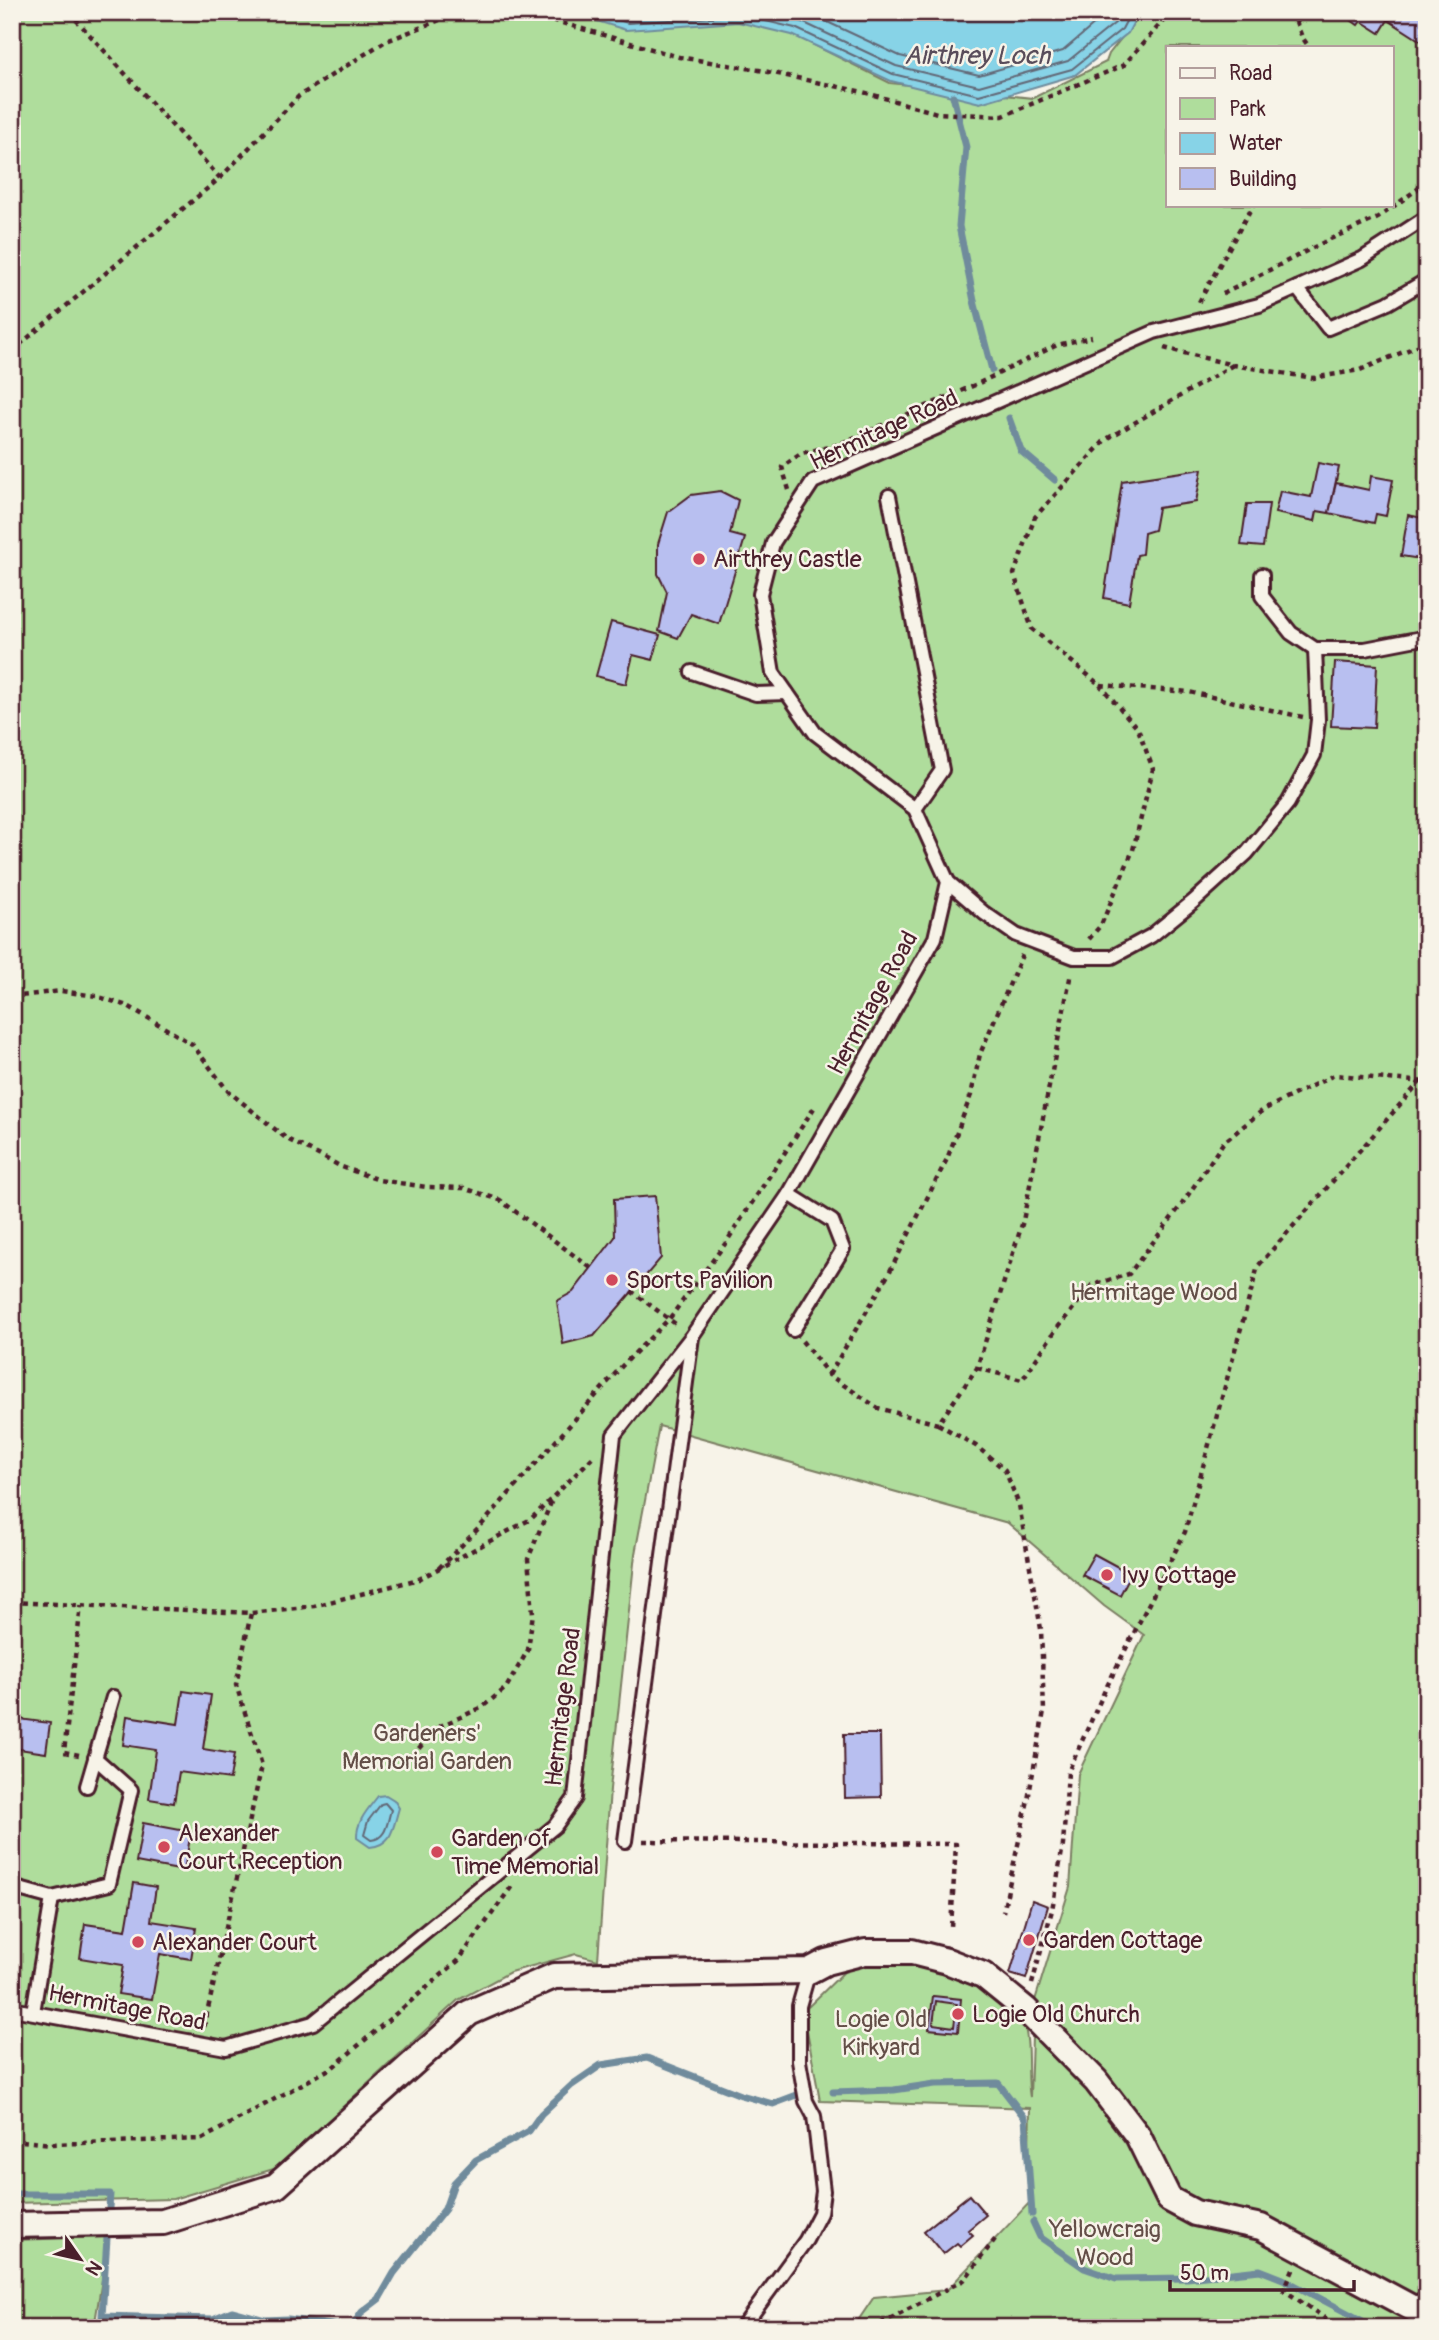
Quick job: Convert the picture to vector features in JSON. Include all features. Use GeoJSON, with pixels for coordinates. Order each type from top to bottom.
{"type":"FeatureCollection","features":[{"type":"Feature","properties":{"kind":"street"},"geometry":{"type":"LineString","coordinates":[[12,2225],[163,2222],[276,2186],[469,2013],[554,1976],[809,1971],[826,1962],[865,1952],[912,1952],[947,1961],[983,1975],[1025,2009],[1096,2081],[1138,2136],[1169,2199],[1195,2213],[1261,2227],[1427,2316]]}},
{"type":"Feature","properties":{"kind":"lane","name":"Hermitage Road"},"geometry":{"type":"LineString","coordinates":[[12,2009],[226,2048],[313,2023],[555,1826],[575,1798],[614,1435],[692,1336],[789,1194],[935,938],[948,882],[915,809],[815,733],[773,673],[760,594],[773,543],[813,482],[1154,332],[1259,305],[1362,259],[1427,217]]}},
{"type":"Feature","properties":{"kind":"lane"},"geometry":{"type":"LineString","coordinates":[[1297,288],[1328,328],[1388,303],[1427,280]]}},
{"type":"Feature","properties":{"kind":"lane"},"geometry":{"type":"LineString","coordinates":[[889,496],[942,770],[915,809]]}},
{"type":"Feature","properties":{"kind":"lane"},"geometry":{"type":"LineString","coordinates":[[1262,575],[1262,596],[1291,633],[1315,649],[1365,649],[1427,637]]}},
{"type":"Feature","properties":{"kind":"lane"},"geometry":{"type":"LineString","coordinates":[[948,882],[984,913],[1016,935],[1074,957],[1112,957],[1151,936],[1247,853],[1288,803],[1314,755],[1318,720],[1315,649]]}},
{"type":"Feature","properties":{"kind":"lane"},"geometry":{"type":"LineString","coordinates":[[692,672],[756,694],[787,693]]}},
{"type":"Feature","properties":{"kind":"lane"},"geometry":{"type":"LineString","coordinates":[[789,1194],[832,1221],[843,1249],[793,1329]]}},
{"type":"Feature","properties":{"kind":"lane"},"geometry":{"type":"LineString","coordinates":[[625,1841],[692,1336]]}},
{"type":"Feature","properties":{"kind":"lane"},"geometry":{"type":"LineString","coordinates":[[87,1786],[113,1698]]}},
{"type":"Feature","properties":{"kind":"lane"},"geometry":{"type":"LineString","coordinates":[[12,1887],[52,1898],[108,1884],[131,1790],[95,1758]]}},
{"type":"Feature","properties":{"kind":"lane"},"geometry":{"type":"LineString","coordinates":[[33,2012],[52,1898]]}},
{"type":"Feature","properties":{"kind":"lane"},"geometry":{"type":"LineString","coordinates":[[742,2328],[806,2241],[820,2213],[823,2191],[814,2116],[806,2101],[799,2061],[799,2006],[809,1971]]}},
{"type":"Feature","properties":{"kind":"path"},"geometry":{"type":"LineString","coordinates":[[69,12],[220,178]]}},
{"type":"Feature","properties":{"kind":"path"},"geometry":{"type":"LineString","coordinates":[[12,351],[220,178],[299,96],[384,42],[460,12]]}},
{"type":"Feature","properties":{"kind":"path"},"geometry":{"type":"LineString","coordinates":[[524,12],[679,57],[785,75],[940,113],[1003,116],[1124,65],[1171,12]]}},
{"type":"Feature","properties":{"kind":"path"},"geometry":{"type":"LineString","coordinates":[[1292,12],[1301,37],[1308,46]]}},
{"type":"Feature","properties":{"kind":"path"},"geometry":{"type":"LineString","coordinates":[[1196,308],[1252,206]]}},
{"type":"Feature","properties":{"kind":"path"},"geometry":{"type":"LineString","coordinates":[[1134,341],[1233,365],[1313,378],[1360,370],[1427,342]]}},
{"type":"Feature","properties":{"kind":"path"},"geometry":{"type":"LineString","coordinates":[[938,1424],[976,1368],[1023,1221],[1074,957],[1101,925],[1133,850],[1153,769],[1138,729],[1100,685],[1032,629],[1014,574],[1035,517],[1105,440],[1233,365]]}},
{"type":"Feature","properties":{"kind":"path"},"geometry":{"type":"LineString","coordinates":[[1100,685],[1189,692],[1318,720]]}},
{"type":"Feature","properties":{"kind":"path"},"geometry":{"type":"LineString","coordinates":[[829,1375],[888,1275],[947,1159],[971,1095],[980,1054],[1029,940]]}},
{"type":"Feature","properties":{"kind":"path"},"geometry":{"type":"LineString","coordinates":[[12,997],[61,991],[96,996],[128,1006],[192,1044],[228,1091],[287,1139],[342,1167],[380,1180],[426,1187],[464,1188],[500,1200],[591,1268]]}},
{"type":"Feature","properties":{"kind":"path"},"geometry":{"type":"LineString","coordinates":[[1025,2009],[1052,1910],[1063,1845],[1068,1772],[1105,1690],[1185,1532],[1258,1266],[1427,1074]]}},
{"type":"Feature","properties":{"kind":"path"},"geometry":{"type":"LineString","coordinates":[[976,1368],[1021,1380],[1092,1285],[1129,1275],[1223,1143],[1263,1110],[1334,1075],[1427,1082]]}},
{"type":"Feature","properties":{"kind":"path"},"geometry":{"type":"LineString","coordinates":[[439,1568],[477,1530],[622,1366],[669,1319],[725,1244],[815,1107]]}},
{"type":"Feature","properties":{"kind":"path"},"geometry":{"type":"LineString","coordinates":[[631,1291],[692,1336]]}},
{"type":"Feature","properties":{"kind":"path"},"geometry":{"type":"LineString","coordinates":[[793,1329],[829,1375],[878,1408],[938,1424],[976,1446],[1005,1470],[1019,1505],[1041,1629],[1044,1711],[1028,1800],[1003,1912]]}},
{"type":"Feature","properties":{"kind":"path"},"geometry":{"type":"LineString","coordinates":[[12,1602],[251,1613],[314,1606],[419,1579],[531,1519],[614,1435]]}},
{"type":"Feature","properties":{"kind":"path"},"geometry":{"type":"LineString","coordinates":[[412,1756],[438,1727],[481,1708],[506,1688],[528,1650],[533,1613],[528,1559],[554,1496]]}},
{"type":"Feature","properties":{"kind":"path"},"geometry":{"type":"LineString","coordinates":[[81,1605],[64,1752],[95,1758]]}},
{"type":"Feature","properties":{"kind":"path"},"geometry":{"type":"LineString","coordinates":[[200,2044],[262,1765],[236,1685],[251,1613]]}},
{"type":"Feature","properties":{"kind":"path"},"geometry":{"type":"LineString","coordinates":[[625,1841],[956,1844],[951,1927]]}},
{"type":"Feature","properties":{"kind":"path"},"geometry":{"type":"LineString","coordinates":[[872,2328],[964,2280],[996,2238]]}},
{"type":"Feature","properties":{"kind":"path"},"geometry":{"type":"LineString","coordinates":[[1294,2266],[1284,2290],[1339,2328]]}},
{"type":"Feature","properties":{"kind":"green space"},"geometry":{"type":"Polygon","coordinates":[[[12,12],[625,12],[762,19],[890,83],[1033,98],[1106,62],[1109,54],[1142,12],[1427,12],[1427,2328],[853,2328],[874,2297],[947,2290],[1032,2200],[1030,2108],[820,2101],[806,2025],[807,2008],[852,1964],[918,1965],[949,1971],[998,1997],[1023,2023],[1027,2038],[1030,2097],[1033,2007],[1070,1887],[1078,1774],[1144,1635],[1104,1606],[1008,1523],[659,1426],[635,1554],[610,1789],[598,1960],[576,1954],[510,1972],[458,2000],[277,2168],[173,2199],[12,2203],[12,12]]]}},
{"type":"Feature","properties":{"kind":"green space"},"geometry":{"type":"Polygon","coordinates":[[[109,2237],[94,2328],[12,2328],[12,2240],[109,2237]]]}},
{"type":"Feature","properties":{"kind":"water","name":"Airthrey Loch"},"geometry":{"type":"Polygon","coordinates":[[[568,12],[1139,12],[1128,33],[1075,75],[980,103],[891,81],[792,35],[738,22],[626,30],[568,12]]]}},
{"type":"Feature","properties":{"kind":"water"},"geometry":{"type":"Polygon","coordinates":[[[386,1795],[394,1800],[399,1808],[393,1828],[388,1839],[378,1846],[370,1847],[357,1838],[357,1832],[364,1815],[378,1796],[386,1795]]]}},
{"type":"Feature","properties":{"kind":"building"},"geometry":{"type":"Polygon","coordinates":[[[1340,12],[1427,12],[1427,45],[1388,20],[1380,33],[1361,21],[1358,25],[1340,12]]]}},
{"type":"Feature","properties":{"kind":"building"},"geometry":{"type":"Polygon","coordinates":[[[1318,463],[1339,467],[1329,513],[1317,511],[1315,521],[1275,513],[1280,491],[1311,497],[1318,463]]]}},
{"type":"Feature","properties":{"kind":"building"},"geometry":{"type":"Polygon","coordinates":[[[1202,469],[1196,502],[1158,508],[1154,530],[1144,533],[1142,554],[1137,555],[1129,603],[1104,598],[1122,481],[1202,469]]]}},
{"type":"Feature","properties":{"kind":"building"},"geometry":{"type":"Polygon","coordinates":[[[1371,476],[1393,480],[1386,516],[1376,514],[1374,523],[1329,513],[1336,483],[1369,490],[1371,476]]]}},
{"type":"Feature","properties":{"kind":"building","name":"Airthrey Castle"},"geometry":{"type":"Polygon","coordinates":[[[720,491],[738,500],[730,534],[745,538],[719,624],[691,614],[678,638],[659,631],[667,592],[658,574],[658,544],[668,512],[691,495],[720,491]]]}},
{"type":"Feature","properties":{"kind":"building"},"geometry":{"type":"Polygon","coordinates":[[[1247,504],[1269,504],[1263,547],[1241,545],[1247,504]]]}},
{"type":"Feature","properties":{"kind":"building"},"geometry":{"type":"Polygon","coordinates":[[[1408,515],[1427,519],[1427,560],[1401,556],[1408,515]]]}},
{"type":"Feature","properties":{"kind":"building"},"geometry":{"type":"Polygon","coordinates":[[[611,622],[660,635],[653,660],[633,655],[626,684],[596,676],[611,622]]]}},
{"type":"Feature","properties":{"kind":"building"},"geometry":{"type":"Polygon","coordinates":[[[1335,662],[1377,665],[1374,728],[1331,726],[1335,662]]]}},
{"type":"Feature","properties":{"kind":"building","name":"Sports Pavilion"},"geometry":{"type":"Polygon","coordinates":[[[655,1196],[661,1258],[594,1336],[563,1344],[557,1301],[573,1292],[615,1237],[614,1199],[655,1196]]]}},
{"type":"Feature","properties":{"kind":"building","name":"Ivy Cottage"},"geometry":{"type":"Polygon","coordinates":[[[1094,1554],[1131,1574],[1120,1595],[1082,1575],[1094,1554]]]}},
{"type":"Feature","properties":{"kind":"building"},"geometry":{"type":"Polygon","coordinates":[[[183,1691],[211,1695],[203,1749],[234,1754],[230,1779],[179,1772],[174,1803],[149,1799],[156,1750],[123,1745],[127,1716],[178,1724],[183,1691]]]}},
{"type":"Feature","properties":{"kind":"building"},"geometry":{"type":"Polygon","coordinates":[[[12,1718],[50,1723],[46,1753],[12,1748],[12,1718]]]}},
{"type":"Feature","properties":{"kind":"building"},"geometry":{"type":"Polygon","coordinates":[[[844,1734],[880,1734],[881,1797],[845,1798],[844,1734]]]}},
{"type":"Feature","properties":{"kind":"building","name":"Alexander Court Reception"},"geometry":{"type":"Polygon","coordinates":[[[143,1823],[191,1832],[184,1871],[136,1862],[143,1823]]]}},
{"type":"Feature","properties":{"kind":"building","name":"Alexander Court"},"geometry":{"type":"Polygon","coordinates":[[[134,1883],[156,1887],[151,1921],[196,1928],[191,1959],[160,1954],[152,1999],[118,1994],[123,1965],[80,1958],[85,1924],[126,1930],[134,1883]]]}},
{"type":"Feature","properties":{"kind":"building","name":"Garden Cottage"},"geometry":{"type":"Polygon","coordinates":[[[1032,1900],[1048,1906],[1026,1979],[1010,1974],[1032,1900]]]}},
{"type":"Feature","properties":{"kind":"building","name":"Logie Old Church"},"geometry":{"type":"Polygon","coordinates":[[[933,1996],[961,1999],[958,2032],[929,2029],[933,1996]],[[936,2001],[933,2024],[954,2027],[957,2004],[936,2001]]]}},
{"type":"Feature","properties":{"kind":"building"},"geometry":{"type":"Polygon","coordinates":[[[969,2195],[986,2215],[968,2230],[973,2235],[960,2246],[957,2243],[943,2254],[924,2231],[969,2195]]]}},
{"type":"Feature","properties":{"kind":"waterway"},"geometry":{"type":"LineString","coordinates":[[953,96],[966,147],[959,226],[974,301],[992,370]]}},
{"type":"Feature","properties":{"kind":"waterway"},"geometry":{"type":"LineString","coordinates":[[1009,418],[1021,451],[1055,480]]}},
{"type":"Feature","properties":{"kind":"waterway"},"geometry":{"type":"LineString","coordinates":[[107,2238],[102,2316],[213,2319],[232,2311],[265,2320],[288,2319],[346,2327],[354,2324],[362,2312],[379,2299],[394,2273],[445,2209],[454,2183],[476,2160],[529,2131],[541,2114],[572,2085],[601,2065],[647,2058],[741,2095],[773,2104],[797,2095]]}},
{"type":"Feature","properties":{"kind":"waterway"},"geometry":{"type":"LineString","coordinates":[[833,2092],[894,2090],[935,2084],[998,2083],[1025,2118],[1032,2214]]}},
{"type":"Feature","properties":{"kind":"waterway"},"geometry":{"type":"LineString","coordinates":[[12,2194],[110,2194],[109,2208]]}},
{"type":"Feature","properties":{"kind":"waterway"},"geometry":{"type":"LineString","coordinates":[[1033,2222],[1040,2237],[1084,2268],[1116,2279],[1187,2278],[1260,2270],[1283,2279],[1376,2328]]}},
{"type":"Feature","properties":{"kind":"place","name":"Airthrey Castle"},"geometry":{"type":"Point","coordinates":[699,559]}},
{"type":"Feature","properties":{"kind":"place","name":"Sports Pavilion"},"geometry":{"type":"Point","coordinates":[612,1280]}},
{"type":"Feature","properties":{"kind":"place","name":"Ivy Cottage"},"geometry":{"type":"Point","coordinates":[1107,1575]}},
{"type":"Feature","properties":{"kind":"place","name":"Alexander Court Reception"},"geometry":{"type":"Point","coordinates":[164,1847]}},
{"type":"Feature","properties":{"kind":"place","name":"Garden of Time Memorial"},"geometry":{"type":"Point","coordinates":[437,1852]}},
{"type":"Feature","properties":{"kind":"place","name":"Garden Cottage"},"geometry":{"type":"Point","coordinates":[1029,1940]}},
{"type":"Feature","properties":{"kind":"place","name":"Alexander Court"},"geometry":{"type":"Point","coordinates":[138,1942]}},
{"type":"Feature","properties":{"kind":"place","name":"Logie Old Church"},"geometry":{"type":"Point","coordinates":[958,2014]}},
{"type":"Feature","properties":{"kind":"park label","name":"Hermitage Wood"},"geometry":{"type":"Point","coordinates":[1154,1292]}},
{"type":"Feature","properties":{"kind":"park label","name":"Gardeners' Memorial Garden"},"geometry":{"type":"Point","coordinates":[427,1747]}},
{"type":"Feature","properties":{"kind":"park label","name":"Logie Old Kirkyard"},"geometry":{"type":"Point","coordinates":[881,2033]}},
{"type":"Feature","properties":{"kind":"park label","name":"Yellowcraig Wood"},"geometry":{"type":"Point","coordinates":[1105,2243]}}]}
